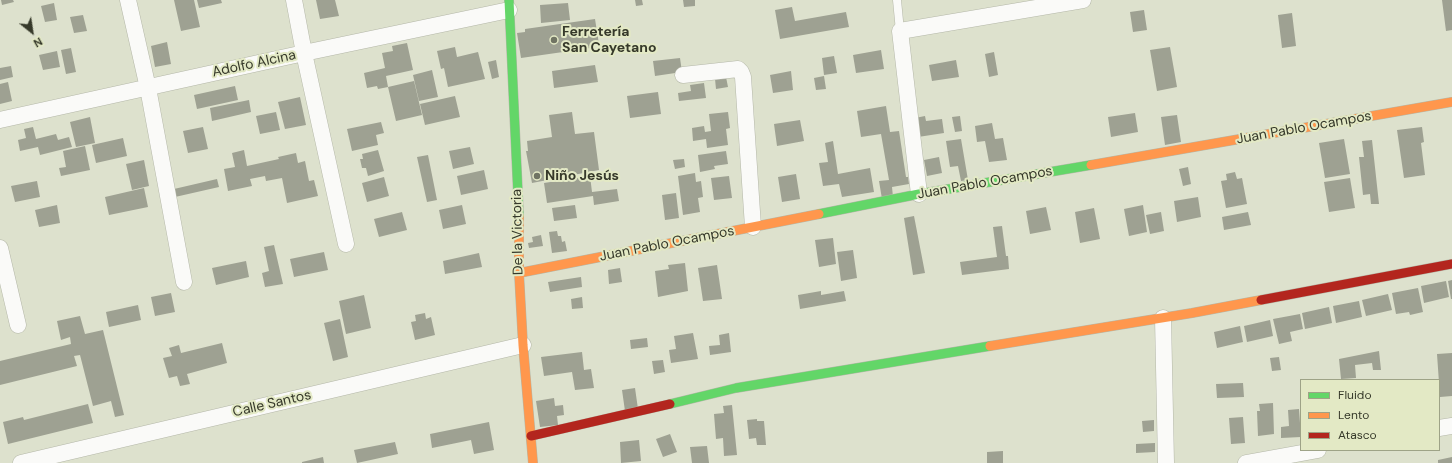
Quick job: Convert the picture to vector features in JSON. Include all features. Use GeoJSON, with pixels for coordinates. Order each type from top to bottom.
{"type":"FeatureCollection","features":[{"type":"Feature","properties":{"kind":"street"},"geometry":{"type":"LineString","coordinates":[[128,0],[148,88],[184,282]]}},
{"type":"Feature","properties":{"kind":"street"},"geometry":{"type":"LineString","coordinates":[[294,0],[304,53],[346,244]]}},
{"type":"Feature","properties":{"kind":"street"},"geometry":{"type":"LineString","coordinates":[[919,194],[900,31],[1083,0]]}},
{"type":"Feature","properties":{"kind":"street","name":"Adolfo Alcina"},"geometry":{"type":"LineString","coordinates":[[0,120],[304,53],[509,5]]}},
{"type":"Feature","properties":{"kind":"street","name":"De la Victoria"},"geometry":{"type":"LineString","coordinates":[[509,5],[519,218],[519,273],[523,345],[533,463]]}},
{"type":"Feature","properties":{"kind":"street"},"geometry":{"type":"LineString","coordinates":[[683,75],[738,69],[742,72],[753,227]]}},
{"type":"Feature","properties":{"kind":"street","name":"Juan Pablo Ocampos"},"geometry":{"type":"LineString","coordinates":[[519,273],[919,194],[1216,144],[1452,102]]}},
{"type":"Feature","properties":{"kind":"street"},"geometry":{"type":"LineString","coordinates":[[0,248],[18,324]]}},
{"type":"Feature","properties":{"kind":"street"},"geometry":{"type":"LineString","coordinates":[[531,436],[736,388],[1163,318],[1452,264]]}},
{"type":"Feature","properties":{"kind":"street"},"geometry":{"type":"LineString","coordinates":[[1163,318],[1166,463]]}},
{"type":"Feature","properties":{"kind":"street","name":"Calle Santos"},"geometry":{"type":"LineString","coordinates":[[21,463],[523,345]]}},
{"type":"Feature","properties":{"kind":"street"},"geometry":{"type":"LineString","coordinates":[[1440,428],[1452,426]]}},
{"type":"Feature","properties":{"kind":"street"},"geometry":{"type":"LineString","coordinates":[[1246,463],[1312,451]]}},
{"type":"Feature","properties":{"kind":"lane"},"geometry":{"type":"LineString","coordinates":[[897,0],[900,31]]}},
{"type":"Feature","properties":{"kind":"building"},"geometry":{"type":"Polygon","coordinates":[[[1,0],[13,0],[14,2],[2,5],[1,0]]]}},
{"type":"Feature","properties":{"kind":"building"},"geometry":{"type":"Polygon","coordinates":[[[174,0],[194,0],[200,27],[181,31],[174,0]]]}},
{"type":"Feature","properties":{"kind":"building"},"geometry":{"type":"Polygon","coordinates":[[[197,0],[221,0],[222,3],[199,8],[197,0]]]}},
{"type":"Feature","properties":{"kind":"building"},"geometry":{"type":"Polygon","coordinates":[[[316,0],[335,0],[339,16],[320,19],[316,0]]]}},
{"type":"Feature","properties":{"kind":"building"},"geometry":{"type":"Polygon","coordinates":[[[635,0],[642,0],[643,5],[636,6],[635,0]]]}},
{"type":"Feature","properties":{"kind":"building"},"geometry":{"type":"Polygon","coordinates":[[[683,0],[695,0],[695,6],[684,7],[683,0]]]}},
{"type":"Feature","properties":{"kind":"building"},"geometry":{"type":"Polygon","coordinates":[[[1442,0],[1452,0],[1452,30],[1446,31],[1442,0]]]}},
{"type":"Feature","properties":{"kind":"building"},"geometry":{"type":"Polygon","coordinates":[[[54,3],[57,20],[45,22],[41,6],[54,3]]]}},
{"type":"Feature","properties":{"kind":"building"},"geometry":{"type":"Polygon","coordinates":[[[568,3],[570,20],[541,23],[540,5],[568,3]]]}},
{"type":"Feature","properties":{"kind":"building"},"geometry":{"type":"Polygon","coordinates":[[[792,7],[795,21],[846,12],[849,27],[780,39],[775,10],[792,7]]]}},
{"type":"Feature","properties":{"kind":"building"},"geometry":{"type":"Polygon","coordinates":[[[1144,10],[1147,30],[1133,32],[1130,12],[1144,10]]]}},
{"type":"Feature","properties":{"kind":"building"},"geometry":{"type":"Polygon","coordinates":[[[1292,13],[1296,46],[1282,48],[1278,15],[1292,13]]]}},
{"type":"Feature","properties":{"kind":"building"},"geometry":{"type":"Polygon","coordinates":[[[83,15],[87,31],[74,33],[70,17],[83,15]]]}},
{"type":"Feature","properties":{"kind":"building","name":"Ferretería San Cayetano"},"geometry":{"type":"Polygon","coordinates":[[[595,19],[599,44],[591,45],[591,48],[521,58],[517,33],[525,32],[525,29],[595,19]]]}},
{"type":"Feature","properties":{"kind":"building"},"geometry":{"type":"Polygon","coordinates":[[[167,42],[171,64],[155,67],[151,46],[167,42]]]}},
{"type":"Feature","properties":{"kind":"building"},"geometry":{"type":"Polygon","coordinates":[[[407,43],[413,70],[386,76],[388,87],[378,89],[377,86],[367,88],[364,73],[385,68],[382,53],[393,51],[392,46],[407,43]]]}},
{"type":"Feature","properties":{"kind":"building"},"geometry":{"type":"Polygon","coordinates":[[[455,47],[457,57],[478,52],[485,79],[448,87],[444,68],[441,69],[437,51],[455,47]]]}},
{"type":"Feature","properties":{"kind":"building"},"geometry":{"type":"Polygon","coordinates":[[[1170,47],[1177,87],[1157,91],[1150,50],[1170,47]]]}},
{"type":"Feature","properties":{"kind":"building"},"geometry":{"type":"Polygon","coordinates":[[[71,48],[76,72],[66,74],[61,50],[71,48]]]}},
{"type":"Feature","properties":{"kind":"building"},"geometry":{"type":"Polygon","coordinates":[[[881,50],[884,69],[856,73],[853,55],[881,50]]]}},
{"type":"Feature","properties":{"kind":"building"},"geometry":{"type":"Polygon","coordinates":[[[57,51],[60,67],[43,70],[39,55],[57,51]]]}},
{"type":"Feature","properties":{"kind":"building"},"geometry":{"type":"Polygon","coordinates":[[[994,52],[998,75],[989,77],[985,54],[994,52]]]}},
{"type":"Feature","properties":{"kind":"building"},"geometry":{"type":"Polygon","coordinates":[[[834,56],[837,73],[824,75],[822,58],[834,56]]]}},
{"type":"Feature","properties":{"kind":"building"},"geometry":{"type":"Polygon","coordinates":[[[680,58],[682,72],[655,76],[653,61],[680,58]]]}},
{"type":"Feature","properties":{"kind":"building"},"geometry":{"type":"Polygon","coordinates":[[[496,60],[499,77],[492,79],[488,62],[496,60]]]}},
{"type":"Feature","properties":{"kind":"building"},"geometry":{"type":"Polygon","coordinates":[[[956,60],[959,77],[932,81],[929,65],[956,60]]]}},
{"type":"Feature","properties":{"kind":"building"},"geometry":{"type":"Polygon","coordinates":[[[595,65],[598,82],[554,88],[552,71],[595,65]]]}},
{"type":"Feature","properties":{"kind":"building"},"geometry":{"type":"Polygon","coordinates":[[[11,66],[13,77],[0,80],[0,68],[11,66]]]}},
{"type":"Feature","properties":{"kind":"building"},"geometry":{"type":"Polygon","coordinates":[[[432,70],[438,97],[419,101],[413,75],[432,70]]]}},
{"type":"Feature","properties":{"kind":"building"},"geometry":{"type":"Polygon","coordinates":[[[791,71],[793,90],[773,93],[770,75],[791,71]]]}},
{"type":"Feature","properties":{"kind":"building"},"geometry":{"type":"Polygon","coordinates":[[[824,76],[826,89],[816,90],[814,78],[824,76]]]}},
{"type":"Feature","properties":{"kind":"building"},"geometry":{"type":"Polygon","coordinates":[[[726,77],[728,87],[716,89],[715,79],[726,77]]]}},
{"type":"Feature","properties":{"kind":"building"},"geometry":{"type":"Polygon","coordinates":[[[414,81],[422,115],[396,121],[388,87],[414,81]]]}},
{"type":"Feature","properties":{"kind":"building"},"geometry":{"type":"Polygon","coordinates":[[[8,82],[12,101],[0,104],[0,84],[8,82]]]}},
{"type":"Feature","properties":{"kind":"building"},"geometry":{"type":"Polygon","coordinates":[[[704,83],[706,98],[679,101],[678,93],[691,91],[690,85],[704,83]]]}},
{"type":"Feature","properties":{"kind":"building"},"geometry":{"type":"Polygon","coordinates":[[[235,86],[238,100],[197,109],[194,95],[235,86]]]}},
{"type":"Feature","properties":{"kind":"building"},"geometry":{"type":"Polygon","coordinates":[[[658,92],[661,114],[630,118],[627,96],[658,92]]]}},
{"type":"Feature","properties":{"kind":"building"},"geometry":{"type":"Polygon","coordinates":[[[455,96],[460,117],[425,125],[420,104],[455,96]]]}},
{"type":"Feature","properties":{"kind":"building"},"geometry":{"type":"Polygon","coordinates":[[[300,97],[306,125],[285,129],[278,102],[300,97]]]}},
{"type":"Feature","properties":{"kind":"building"},"geometry":{"type":"Polygon","coordinates":[[[249,100],[251,112],[212,121],[210,108],[249,100]]]}},
{"type":"Feature","properties":{"kind":"building"},"geometry":{"type":"Polygon","coordinates":[[[886,106],[890,132],[899,131],[906,177],[908,177],[909,184],[892,187],[893,197],[882,199],[879,181],[889,180],[881,134],[861,137],[857,111],[886,106]]]}},
{"type":"Feature","properties":{"kind":"building"},"geometry":{"type":"Polygon","coordinates":[[[276,112],[280,130],[260,134],[256,116],[276,112]]]}},
{"type":"Feature","properties":{"kind":"building"},"geometry":{"type":"Polygon","coordinates":[[[572,112],[575,134],[594,132],[599,170],[532,183],[526,151],[528,151],[527,141],[552,137],[549,115],[572,112]]]}},
{"type":"Feature","properties":{"kind":"building"},"geometry":{"type":"Polygon","coordinates":[[[728,112],[730,128],[726,129],[728,145],[707,148],[706,139],[693,141],[692,128],[704,126],[705,132],[711,131],[709,114],[728,112]]]}},
{"type":"Feature","properties":{"kind":"building"},"geometry":{"type":"Polygon","coordinates":[[[1135,113],[1138,132],[1111,137],[1108,117],[1135,113]]]}},
{"type":"Feature","properties":{"kind":"building"},"geometry":{"type":"Polygon","coordinates":[[[1177,115],[1181,142],[1165,145],[1161,117],[1177,115]]]}},
{"type":"Feature","properties":{"kind":"building"},"geometry":{"type":"Polygon","coordinates":[[[925,116],[926,121],[942,119],[944,133],[918,137],[915,118],[925,116]]]}},
{"type":"Feature","properties":{"kind":"building"},"geometry":{"type":"Polygon","coordinates":[[[960,116],[962,131],[955,132],[952,117],[960,116]]]}},
{"type":"Feature","properties":{"kind":"building"},"geometry":{"type":"Polygon","coordinates":[[[90,117],[95,143],[76,147],[70,122],[90,117]]]}},
{"type":"Feature","properties":{"kind":"building"},"geometry":{"type":"Polygon","coordinates":[[[800,120],[804,141],[777,146],[774,124],[800,120]]]}},
{"type":"Feature","properties":{"kind":"building"},"geometry":{"type":"Polygon","coordinates":[[[381,122],[384,133],[376,135],[378,145],[352,151],[347,129],[381,122]]]}},
{"type":"Feature","properties":{"kind":"building"},"geometry":{"type":"Polygon","coordinates":[[[992,123],[995,139],[1003,138],[1007,160],[989,162],[985,141],[977,142],[975,126],[992,123]]]}},
{"type":"Feature","properties":{"kind":"building"},"geometry":{"type":"Polygon","coordinates":[[[33,127],[36,139],[56,134],[58,140],[69,137],[72,147],[40,155],[38,147],[20,151],[18,140],[26,138],[24,129],[33,127]]]}},
{"type":"Feature","properties":{"kind":"building"},"geometry":{"type":"Polygon","coordinates":[[[203,127],[208,149],[188,153],[183,131],[203,127]]]}},
{"type":"Feature","properties":{"kind":"building"},"geometry":{"type":"Polygon","coordinates":[[[1422,127],[1424,142],[1421,143],[1425,175],[1404,178],[1397,130],[1422,127]]]}},
{"type":"Feature","properties":{"kind":"building"},"geometry":{"type":"Polygon","coordinates":[[[123,138],[127,156],[96,163],[92,145],[123,138]]]}},
{"type":"Feature","properties":{"kind":"building"},"geometry":{"type":"Polygon","coordinates":[[[961,139],[968,180],[961,181],[958,166],[950,167],[946,141],[961,139]]]}},
{"type":"Feature","properties":{"kind":"building"},"geometry":{"type":"Polygon","coordinates":[[[1344,139],[1350,174],[1325,178],[1319,143],[1344,139]]]}},
{"type":"Feature","properties":{"kind":"building"},"geometry":{"type":"Polygon","coordinates":[[[1372,140],[1379,204],[1371,204],[1370,194],[1363,195],[1359,157],[1364,157],[1362,141],[1372,140]]]}},
{"type":"Feature","properties":{"kind":"building"},"geometry":{"type":"Polygon","coordinates":[[[833,141],[838,174],[870,168],[874,192],[842,197],[839,184],[823,186],[819,163],[828,162],[825,143],[833,141]]]}},
{"type":"Feature","properties":{"kind":"building"},"geometry":{"type":"Polygon","coordinates":[[[85,146],[90,170],[61,176],[59,168],[66,167],[63,151],[85,146]]]}},
{"type":"Feature","properties":{"kind":"building"},"geometry":{"type":"Polygon","coordinates":[[[470,147],[474,164],[453,169],[449,151],[470,147]]]}},
{"type":"Feature","properties":{"kind":"building"},"geometry":{"type":"Polygon","coordinates":[[[244,150],[247,166],[279,159],[278,157],[296,153],[298,163],[305,161],[309,181],[314,180],[318,196],[287,203],[282,178],[266,181],[265,176],[250,179],[252,186],[228,191],[224,169],[235,167],[232,153],[244,150]]]}},
{"type":"Feature","properties":{"kind":"building"},"geometry":{"type":"Polygon","coordinates":[[[378,150],[384,171],[368,176],[366,168],[362,168],[360,159],[363,159],[362,154],[378,150]]]}},
{"type":"Feature","properties":{"kind":"building"},"geometry":{"type":"Polygon","coordinates":[[[726,151],[728,164],[714,166],[715,169],[700,172],[698,155],[726,151]]]}},
{"type":"Feature","properties":{"kind":"building"},"geometry":{"type":"Polygon","coordinates":[[[428,155],[437,200],[427,202],[417,157],[428,155]]]}},
{"type":"Feature","properties":{"kind":"building"},"geometry":{"type":"Polygon","coordinates":[[[939,157],[942,173],[927,176],[924,160],[939,157]]]}},
{"type":"Feature","properties":{"kind":"building"},"geometry":{"type":"Polygon","coordinates":[[[684,159],[685,167],[675,169],[673,160],[684,159]]]}},
{"type":"Feature","properties":{"kind":"building"},"geometry":{"type":"Polygon","coordinates":[[[144,160],[149,186],[132,190],[126,164],[144,160]]]}},
{"type":"Feature","properties":{"kind":"building"},"geometry":{"type":"Polygon","coordinates":[[[1188,167],[1191,184],[1183,186],[1179,169],[1188,167]]]}},
{"type":"Feature","properties":{"kind":"building"},"geometry":{"type":"Polygon","coordinates":[[[484,170],[488,189],[461,195],[457,176],[484,170]]]}},
{"type":"Feature","properties":{"kind":"building"},"geometry":{"type":"Polygon","coordinates":[[[1235,172],[1237,179],[1242,178],[1247,204],[1226,208],[1221,181],[1227,180],[1226,174],[1235,172]]]}},
{"type":"Feature","properties":{"kind":"building"},"geometry":{"type":"Polygon","coordinates":[[[695,173],[696,182],[701,181],[703,197],[698,198],[700,212],[683,215],[678,176],[695,173]]]}},
{"type":"Feature","properties":{"kind":"building"},"geometry":{"type":"Polygon","coordinates":[[[796,174],[800,199],[782,202],[778,177],[796,174]]]}},
{"type":"Feature","properties":{"kind":"building"},"geometry":{"type":"Polygon","coordinates":[[[590,176],[592,192],[617,189],[619,201],[594,205],[593,196],[547,203],[544,183],[590,176]]]}},
{"type":"Feature","properties":{"kind":"building"},"geometry":{"type":"Polygon","coordinates":[[[729,176],[732,198],[714,200],[711,178],[729,176]]]}},
{"type":"Feature","properties":{"kind":"building"},"geometry":{"type":"Polygon","coordinates":[[[384,177],[389,196],[367,202],[362,183],[384,177]]]}},
{"type":"Feature","properties":{"kind":"building"},"geometry":{"type":"Polygon","coordinates":[[[1350,178],[1355,208],[1329,212],[1324,182],[1350,178]]]}},
{"type":"Feature","properties":{"kind":"building"},"geometry":{"type":"Polygon","coordinates":[[[217,179],[219,187],[175,197],[174,189],[217,179]]]}},
{"type":"Feature","properties":{"kind":"building"},"geometry":{"type":"Polygon","coordinates":[[[37,181],[40,197],[15,202],[11,186],[37,181]]]}},
{"type":"Feature","properties":{"kind":"building"},"geometry":{"type":"Polygon","coordinates":[[[144,188],[148,207],[109,215],[105,197],[144,188]]]}},
{"type":"Feature","properties":{"kind":"building"},"geometry":{"type":"Polygon","coordinates":[[[676,193],[679,218],[665,220],[662,195],[676,193]]]}},
{"type":"Feature","properties":{"kind":"building"},"geometry":{"type":"Polygon","coordinates":[[[1198,197],[1201,217],[1177,222],[1174,201],[1198,197]]]}},
{"type":"Feature","properties":{"kind":"building"},"geometry":{"type":"Polygon","coordinates":[[[57,205],[60,223],[39,227],[35,210],[57,205]]]}},
{"type":"Feature","properties":{"kind":"building"},"geometry":{"type":"Polygon","coordinates":[[[462,205],[466,224],[443,229],[439,210],[462,205]]]}},
{"type":"Feature","properties":{"kind":"building"},"geometry":{"type":"Polygon","coordinates":[[[575,205],[577,218],[554,221],[552,208],[575,205]]]}},
{"type":"Feature","properties":{"kind":"building"},"geometry":{"type":"Polygon","coordinates":[[[1143,205],[1147,232],[1129,236],[1124,209],[1143,205]]]}},
{"type":"Feature","properties":{"kind":"building"},"geometry":{"type":"Polygon","coordinates":[[[1046,207],[1051,230],[1030,234],[1026,211],[1046,207]]]}},
{"type":"Feature","properties":{"kind":"building"},"geometry":{"type":"Polygon","coordinates":[[[1094,208],[1100,239],[1080,243],[1075,212],[1094,208]]]}},
{"type":"Feature","properties":{"kind":"building"},"geometry":{"type":"Polygon","coordinates":[[[402,212],[407,230],[379,237],[374,219],[402,212]]]}},
{"type":"Feature","properties":{"kind":"building"},"geometry":{"type":"Polygon","coordinates":[[[1161,212],[1164,231],[1150,234],[1146,215],[1161,212]]]}},
{"type":"Feature","properties":{"kind":"building"},"geometry":{"type":"Polygon","coordinates":[[[1248,212],[1251,225],[1224,230],[1222,217],[1248,212]]]}},
{"type":"Feature","properties":{"kind":"building"},"geometry":{"type":"Polygon","coordinates":[[[914,216],[925,273],[913,275],[904,218],[914,216]]]}},
{"type":"Feature","properties":{"kind":"building"},"geometry":{"type":"Polygon","coordinates":[[[1002,226],[1009,269],[962,275],[960,262],[997,257],[993,227],[1002,226]]]}},
{"type":"Feature","properties":{"kind":"building"},"geometry":{"type":"Polygon","coordinates":[[[557,231],[558,236],[561,236],[562,242],[565,241],[567,251],[552,253],[549,232],[557,231]]]}},
{"type":"Feature","properties":{"kind":"building"},"geometry":{"type":"Polygon","coordinates":[[[541,235],[543,246],[529,248],[528,243],[533,242],[532,237],[541,235]]]}},
{"type":"Feature","properties":{"kind":"building"},"geometry":{"type":"Polygon","coordinates":[[[833,238],[836,264],[819,267],[815,240],[833,238]]]}},
{"type":"Feature","properties":{"kind":"building"},"geometry":{"type":"Polygon","coordinates":[[[274,245],[283,284],[265,287],[262,273],[269,271],[264,247],[274,245]]]}},
{"type":"Feature","properties":{"kind":"building"},"geometry":{"type":"Polygon","coordinates":[[[853,250],[857,278],[841,281],[837,252],[853,250]]]}},
{"type":"Feature","properties":{"kind":"building"},"geometry":{"type":"Polygon","coordinates":[[[324,252],[328,270],[294,277],[290,259],[324,252]]]}},
{"type":"Feature","properties":{"kind":"building"},"geometry":{"type":"Polygon","coordinates":[[[479,253],[482,267],[445,274],[443,261],[479,253]]]}},
{"type":"Feature","properties":{"kind":"building"},"geometry":{"type":"Polygon","coordinates":[[[246,261],[249,277],[216,285],[212,268],[246,261]]]}},
{"type":"Feature","properties":{"kind":"building"},"geometry":{"type":"Polygon","coordinates":[[[685,263],[688,291],[658,297],[655,271],[669,269],[668,265],[685,263]]]}},
{"type":"Feature","properties":{"kind":"building"},"geometry":{"type":"Polygon","coordinates":[[[717,265],[722,299],[703,301],[698,268],[717,265]]]}},
{"type":"Feature","properties":{"kind":"building"},"geometry":{"type":"Polygon","coordinates":[[[620,268],[622,282],[609,284],[608,270],[620,268]]]}},
{"type":"Feature","properties":{"kind":"building"},"geometry":{"type":"Polygon","coordinates":[[[581,277],[582,287],[550,292],[548,282],[581,277]]]}},
{"type":"Feature","properties":{"kind":"building"},"geometry":{"type":"Polygon","coordinates":[[[1452,280],[1452,299],[1451,299],[1448,281],[1452,280]]]}},
{"type":"Feature","properties":{"kind":"building"},"geometry":{"type":"Polygon","coordinates":[[[1446,281],[1449,297],[1424,303],[1421,286],[1446,281]]]}},
{"type":"Feature","properties":{"kind":"building"},"geometry":{"type":"Polygon","coordinates":[[[1418,288],[1423,312],[1410,315],[1409,312],[1396,314],[1392,293],[1418,288]]]}},
{"type":"Feature","properties":{"kind":"building"},"geometry":{"type":"Polygon","coordinates":[[[821,291],[821,295],[844,291],[846,301],[800,309],[798,295],[821,291]]]}},
{"type":"Feature","properties":{"kind":"building"},"geometry":{"type":"Polygon","coordinates":[[[171,293],[175,312],[155,316],[151,297],[171,293]]]}},
{"type":"Feature","properties":{"kind":"building"},"geometry":{"type":"Polygon","coordinates":[[[1388,294],[1392,310],[1366,316],[1362,300],[1388,294]]]}},
{"type":"Feature","properties":{"kind":"building"},"geometry":{"type":"Polygon","coordinates":[[[364,295],[371,328],[346,334],[339,301],[364,295]]]}},
{"type":"Feature","properties":{"kind":"building"},"geometry":{"type":"Polygon","coordinates":[[[582,297],[583,308],[572,309],[571,299],[582,297]]]}},
{"type":"Feature","properties":{"kind":"building"},"geometry":{"type":"Polygon","coordinates":[[[1359,301],[1362,317],[1336,323],[1333,306],[1359,301]]]}},
{"type":"Feature","properties":{"kind":"building"},"geometry":{"type":"Polygon","coordinates":[[[138,305],[141,320],[109,327],[106,312],[138,305]]]}},
{"type":"Feature","properties":{"kind":"building"},"geometry":{"type":"Polygon","coordinates":[[[1329,307],[1332,323],[1305,329],[1302,313],[1329,307]]]}},
{"type":"Feature","properties":{"kind":"building"},"geometry":{"type":"Polygon","coordinates":[[[425,313],[426,319],[431,317],[435,335],[415,340],[411,322],[416,321],[415,315],[425,313]]]}},
{"type":"Feature","properties":{"kind":"building"},"geometry":{"type":"Polygon","coordinates":[[[1300,314],[1303,329],[1290,332],[1292,341],[1279,344],[1273,319],[1300,314]]]}},
{"type":"Feature","properties":{"kind":"building"},"geometry":{"type":"Polygon","coordinates":[[[80,316],[85,334],[103,330],[124,415],[115,417],[111,401],[93,406],[80,355],[74,356],[77,366],[0,385],[0,361],[71,344],[70,337],[61,340],[57,321],[80,316]]]}},
{"type":"Feature","properties":{"kind":"building"},"geometry":{"type":"Polygon","coordinates":[[[340,319],[348,357],[333,361],[324,323],[340,319]]]}},
{"type":"Feature","properties":{"kind":"building"},"geometry":{"type":"Polygon","coordinates":[[[1270,320],[1273,336],[1247,342],[1244,326],[1270,320]]]}},
{"type":"Feature","properties":{"kind":"building"},"geometry":{"type":"Polygon","coordinates":[[[1240,326],[1243,342],[1217,348],[1214,332],[1240,326]]]}},
{"type":"Feature","properties":{"kind":"building"},"geometry":{"type":"Polygon","coordinates":[[[693,333],[698,359],[671,363],[669,350],[676,349],[674,336],[693,333]]]}},
{"type":"Feature","properties":{"kind":"building"},"geometry":{"type":"Polygon","coordinates":[[[729,333],[731,352],[710,355],[709,346],[720,345],[719,335],[729,333]]]}},
{"type":"Feature","properties":{"kind":"building"},"geometry":{"type":"Polygon","coordinates":[[[647,338],[648,347],[631,349],[630,340],[647,338]]]}},
{"type":"Feature","properties":{"kind":"building"},"geometry":{"type":"Polygon","coordinates":[[[222,343],[227,363],[187,374],[190,384],[180,386],[177,376],[169,378],[163,358],[172,356],[169,348],[179,345],[181,353],[222,343]]]}},
{"type":"Feature","properties":{"kind":"building"},"geometry":{"type":"Polygon","coordinates":[[[1379,351],[1381,370],[1373,370],[1372,363],[1355,365],[1356,378],[1341,379],[1339,359],[1379,351]]]}},
{"type":"Feature","properties":{"kind":"building"},"geometry":{"type":"Polygon","coordinates":[[[582,352],[584,370],[591,369],[594,388],[575,390],[572,372],[544,376],[541,357],[582,352]]]}},
{"type":"Feature","properties":{"kind":"building"},"geometry":{"type":"Polygon","coordinates":[[[1452,353],[1452,396],[1440,397],[1440,379],[1439,379],[1437,354],[1452,353]]]}},
{"type":"Feature","properties":{"kind":"building"},"geometry":{"type":"Polygon","coordinates":[[[1279,357],[1281,370],[1272,371],[1270,358],[1279,357]]]}},
{"type":"Feature","properties":{"kind":"building"},"geometry":{"type":"Polygon","coordinates":[[[663,360],[665,372],[654,374],[652,361],[663,360]]]}},
{"type":"Feature","properties":{"kind":"building"},"geometry":{"type":"Polygon","coordinates":[[[1243,383],[1244,397],[1217,398],[1216,384],[1243,383]]]}},
{"type":"Feature","properties":{"kind":"building"},"geometry":{"type":"Polygon","coordinates":[[[635,388],[638,409],[625,411],[622,390],[635,388]]]}},
{"type":"Feature","properties":{"kind":"building"},"geometry":{"type":"Polygon","coordinates":[[[554,398],[555,406],[563,405],[564,415],[557,416],[558,425],[540,427],[536,401],[554,398]]]}},
{"type":"Feature","properties":{"kind":"building"},"geometry":{"type":"Polygon","coordinates":[[[1273,403],[1274,434],[1258,436],[1257,411],[1260,411],[1259,404],[1273,403]]]}},
{"type":"Feature","properties":{"kind":"building"},"geometry":{"type":"Polygon","coordinates":[[[88,404],[93,423],[8,444],[3,422],[23,417],[24,420],[88,404]]]}},
{"type":"Feature","properties":{"kind":"building"},"geometry":{"type":"Polygon","coordinates":[[[732,405],[737,455],[724,456],[723,438],[716,439],[714,414],[724,413],[723,406],[732,405]]]}},
{"type":"Feature","properties":{"kind":"building"},"geometry":{"type":"Polygon","coordinates":[[[1299,409],[1300,437],[1281,438],[1281,427],[1289,426],[1288,410],[1299,409]]]}},
{"type":"Feature","properties":{"kind":"building"},"geometry":{"type":"Polygon","coordinates":[[[1243,417],[1245,443],[1231,444],[1229,418],[1243,417]]]}},
{"type":"Feature","properties":{"kind":"building"},"geometry":{"type":"Polygon","coordinates":[[[757,419],[757,421],[764,421],[766,445],[757,445],[756,438],[749,439],[747,420],[757,419]]]}},
{"type":"Feature","properties":{"kind":"building"},"geometry":{"type":"Polygon","coordinates":[[[1154,420],[1154,431],[1143,432],[1142,421],[1154,420]]]}},
{"type":"Feature","properties":{"kind":"building"},"geometry":{"type":"Polygon","coordinates":[[[489,422],[494,450],[474,454],[471,440],[432,448],[430,434],[489,422]]]}},
{"type":"Feature","properties":{"kind":"building"},"geometry":{"type":"Polygon","coordinates":[[[670,434],[677,452],[663,457],[656,439],[670,434]]]}},
{"type":"Feature","properties":{"kind":"building"},"geometry":{"type":"Polygon","coordinates":[[[639,440],[641,461],[621,463],[620,442],[639,440]]]}},
{"type":"Feature","properties":{"kind":"building"},"geometry":{"type":"Polygon","coordinates":[[[395,442],[398,454],[357,463],[354,450],[395,442]]]}},
{"type":"Feature","properties":{"kind":"building"},"geometry":{"type":"Polygon","coordinates":[[[1155,443],[1155,452],[1136,453],[1136,444],[1155,443]]]}},
{"type":"Feature","properties":{"kind":"building"},"geometry":{"type":"Polygon","coordinates":[[[707,446],[709,463],[692,463],[690,447],[707,446]]]}},
{"type":"Feature","properties":{"kind":"building"},"geometry":{"type":"Polygon","coordinates":[[[1003,451],[1003,463],[987,463],[987,452],[1003,451]]]}},
{"type":"Feature","properties":{"kind":"building"},"geometry":{"type":"Polygon","coordinates":[[[323,457],[324,463],[302,463],[302,462],[323,457]]]}},
{"type":"Feature","properties":{"kind":"building"},"geometry":{"type":"Polygon","coordinates":[[[1452,457],[1452,463],[1438,463],[1438,460],[1452,457]]]}},
{"type":"Feature","properties":{"kind":"traffic: fast"},"geometry":{"type":"LineString","coordinates":[[509,0],[519,216]]}},
{"type":"Feature","properties":{"kind":"traffic: fast"},"geometry":{"type":"LineString","coordinates":[[819,214],[919,194],[1091,165]]}},
{"type":"Feature","properties":{"kind":"traffic: fast"},"geometry":{"type":"LineString","coordinates":[[670,404],[736,388],[990,346]]}},
{"type":"Feature","properties":{"kind":"traffic: slow"},"geometry":{"type":"LineString","coordinates":[[1091,165],[1452,102]]}},
{"type":"Feature","properties":{"kind":"traffic: slow"},"geometry":{"type":"LineString","coordinates":[[519,273],[819,214]]}},
{"type":"Feature","properties":{"kind":"traffic: slow"},"geometry":{"type":"LineString","coordinates":[[519,216],[519,273],[523,345],[533,463]]}},
{"type":"Feature","properties":{"kind":"traffic: slow"},"geometry":{"type":"LineString","coordinates":[[990,346],[1192,313],[1261,300]]}},
{"type":"Feature","properties":{"kind":"traffic: jam"},"geometry":{"type":"LineString","coordinates":[[1261,300],[1452,264]]}},
{"type":"Feature","properties":{"kind":"traffic: jam"},"geometry":{"type":"LineString","coordinates":[[531,436],[670,404]]}},
{"type":"Feature","properties":{"kind":"place","name":"Ferretería San Cayetano"},"geometry":{"type":"Point","coordinates":[554,40]}},
{"type":"Feature","properties":{"kind":"place","name":"Niño Jesús"},"geometry":{"type":"Point","coordinates":[537,176]}}]}
